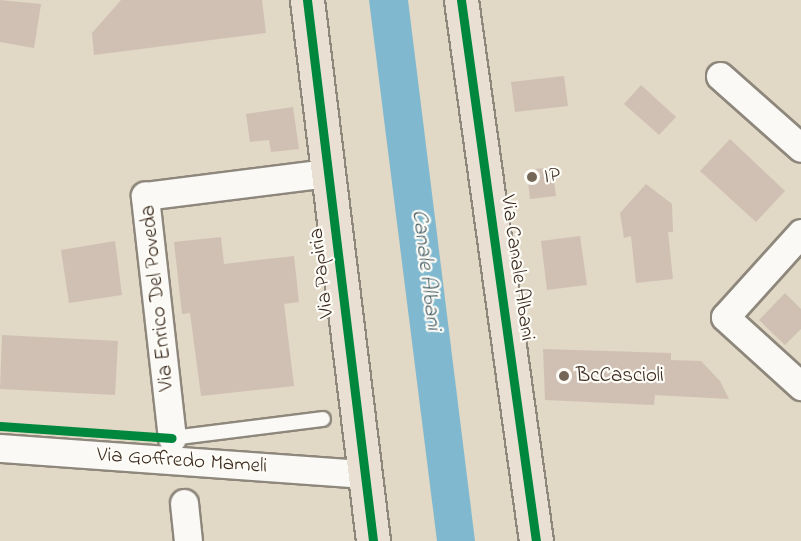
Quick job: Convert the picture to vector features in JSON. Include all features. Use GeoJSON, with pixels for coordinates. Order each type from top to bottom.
{"type":"FeatureCollection","features":[{"type":"Feature","properties":{"kind":"main road","name":"Via Papiria"},"geometry":{"type":"LineString","coordinates":[[307,0],[373,541]]}},
{"type":"Feature","properties":{"kind":"main road","name":"Via Canale Albani"},"geometry":{"type":"LineString","coordinates":[[461,0],[536,541]]}},
{"type":"Feature","properties":{"kind":"street"},"geometry":{"type":"LineString","coordinates":[[720,75],[801,148]]}},
{"type":"Feature","properties":{"kind":"street","name":"Via Enrico Del Poveda"},"geometry":{"type":"LineString","coordinates":[[172,438],[145,196],[328,173]]}},
{"type":"Feature","properties":{"kind":"street"},"geometry":{"type":"LineString","coordinates":[[801,232],[725,317],[801,386]]}},
{"type":"Feature","properties":{"kind":"street","name":"Via Goffredo Mameli"},"geometry":{"type":"LineString","coordinates":[[0,448],[365,474]]}},
{"type":"Feature","properties":{"kind":"street"},"geometry":{"type":"LineString","coordinates":[[184,503],[188,541]]}},
{"type":"Feature","properties":{"kind":"lane"},"geometry":{"type":"LineString","coordinates":[[172,438],[323,419]]}},
{"type":"Feature","properties":{"kind":"water","name":"Canale Albani"},"geometry":{"type":"Polygon","coordinates":[[[369,0],[408,0],[475,541],[437,541],[369,0]]]}},
{"type":"Feature","properties":{"kind":"building"},"geometry":{"type":"Polygon","coordinates":[[[0,0],[41,4],[34,48],[0,42],[0,0]]]}},
{"type":"Feature","properties":{"kind":"building"},"geometry":{"type":"Polygon","coordinates":[[[121,0],[262,0],[266,33],[94,55],[92,33],[121,0]]]}},
{"type":"Feature","properties":{"kind":"building"},"geometry":{"type":"Polygon","coordinates":[[[564,76],[568,106],[515,112],[511,82],[564,76]]]}},
{"type":"Feature","properties":{"kind":"building"},"geometry":{"type":"Polygon","coordinates":[[[641,85],[676,117],[659,135],[624,104],[641,85]]]}},
{"type":"Feature","properties":{"kind":"building"},"geometry":{"type":"Polygon","coordinates":[[[293,107],[299,149],[271,152],[269,140],[250,142],[246,114],[293,107]]]}},
{"type":"Feature","properties":{"kind":"building"},"geometry":{"type":"Polygon","coordinates":[[[730,139],[785,191],[756,222],[700,171],[730,139]]]}},
{"type":"Feature","properties":{"kind":"building"},"geometry":{"type":"Polygon","coordinates":[[[552,167],[556,196],[530,199],[527,170],[552,167]]]}},
{"type":"Feature","properties":{"kind":"building"},"geometry":{"type":"Polygon","coordinates":[[[646,184],[672,204],[673,232],[668,232],[673,279],[636,283],[631,236],[624,238],[620,213],[646,184]]]}},
{"type":"Feature","properties":{"kind":"building"},"geometry":{"type":"Polygon","coordinates":[[[580,236],[587,285],[547,290],[541,241],[580,236]]]}},
{"type":"Feature","properties":{"kind":"building"},"geometry":{"type":"Polygon","coordinates":[[[221,237],[224,264],[294,256],[299,302],[284,304],[294,386],[201,396],[190,313],[182,314],[174,242],[221,237]]]}},
{"type":"Feature","properties":{"kind":"building"},"geometry":{"type":"Polygon","coordinates":[[[115,241],[122,295],[69,303],[61,250],[115,241]]]}},
{"type":"Feature","properties":{"kind":"building"},"geometry":{"type":"Polygon","coordinates":[[[785,293],[801,309],[801,329],[785,345],[759,320],[785,293]]]}},
{"type":"Feature","properties":{"kind":"building"},"geometry":{"type":"Polygon","coordinates":[[[2,335],[118,341],[115,395],[0,389],[2,335]]]}},
{"type":"Feature","properties":{"kind":"building"},"geometry":{"type":"Polygon","coordinates":[[[543,349],[671,353],[671,360],[701,361],[720,381],[729,399],[655,395],[654,405],[545,400],[543,349]]]}},
{"type":"Feature","properties":{"kind":"cycle path"},"geometry":{"type":"LineString","coordinates":[[307,0],[373,541]]}},
{"type":"Feature","properties":{"kind":"cycle path"},"geometry":{"type":"LineString","coordinates":[[461,0],[536,541]]}},
{"type":"Feature","properties":{"kind":"cycle path"},"geometry":{"type":"LineString","coordinates":[[0,426],[172,438]]}},
{"type":"Feature","properties":{"kind":"place","name":"IP"},"geometry":{"type":"Point","coordinates":[532,177]}},
{"type":"Feature","properties":{"kind":"place","name":"BcCascioli"},"geometry":{"type":"Point","coordinates":[564,376]}}]}
